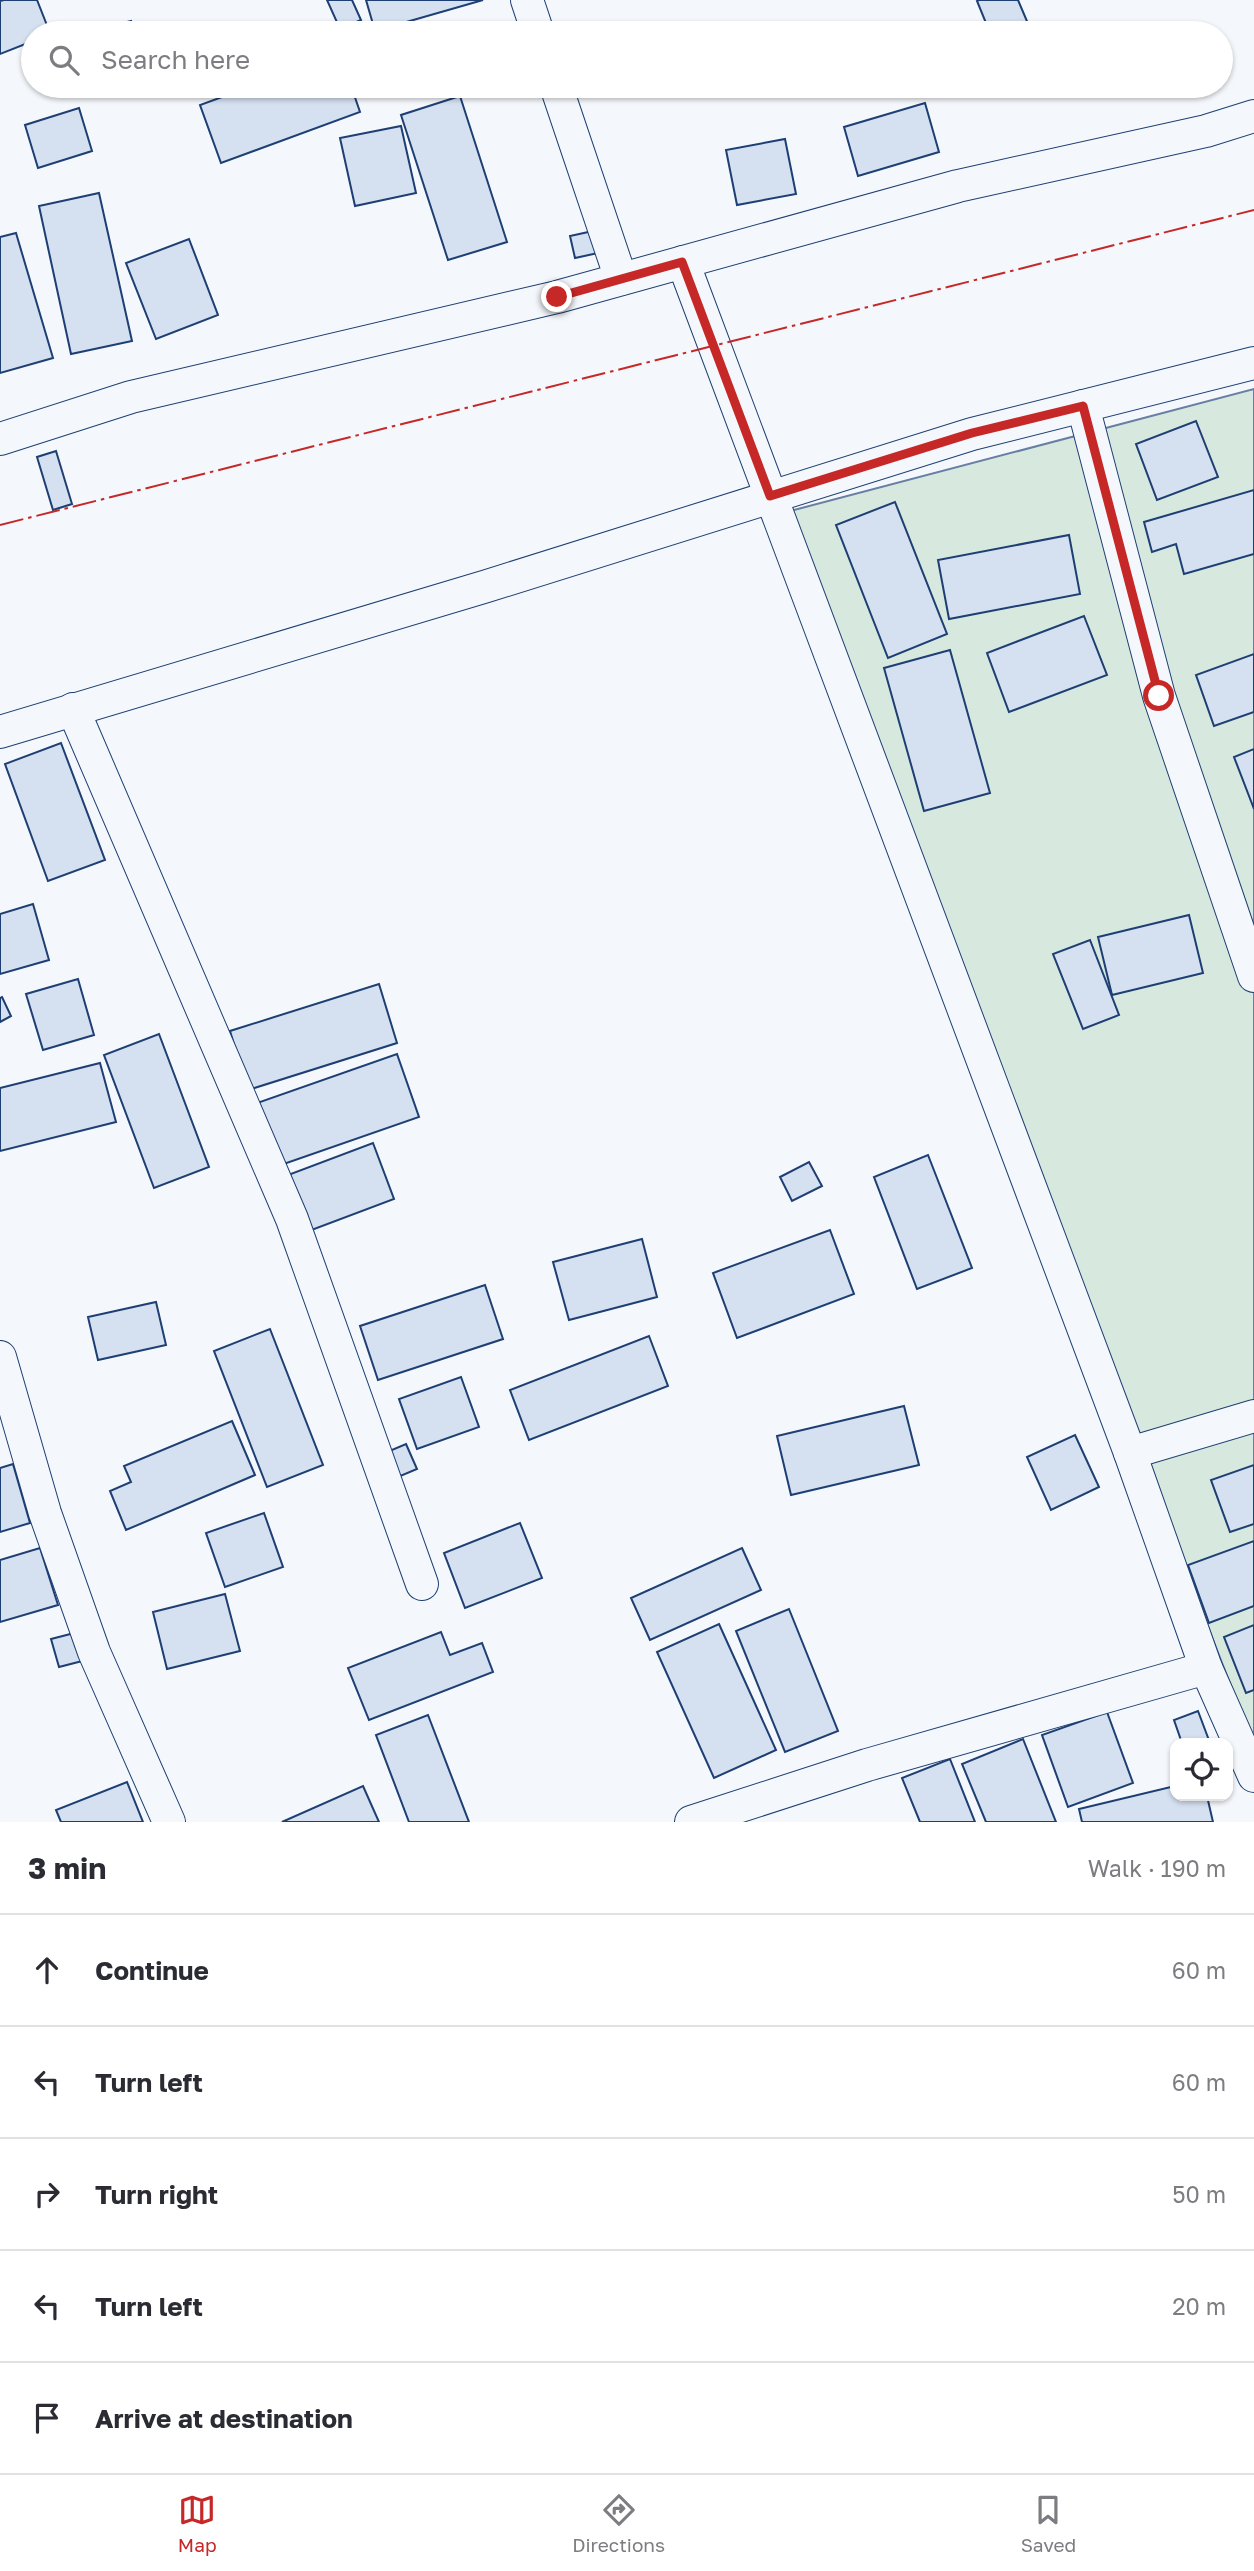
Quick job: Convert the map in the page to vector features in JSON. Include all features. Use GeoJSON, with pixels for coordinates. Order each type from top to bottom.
{"type":"FeatureCollection","features":[{"type":"Feature","properties":{"kind":"street"},"geometry":{"type":"LineString","coordinates":[[527,0],[534,21]]}},
{"type":"Feature","properties":{"kind":"street"},"geometry":{"type":"LineString","coordinates":[[560,98],[621,279]]}},
{"type":"Feature","properties":{"kind":"street"},"geometry":{"type":"LineString","coordinates":[[0,439],[131,397],[557,297],[958,186],[1206,131],[1254,116]]}},
{"type":"Feature","properties":{"kind":"street"},"geometry":{"type":"LineString","coordinates":[[682,262],[1130,1453],[1206,1668],[1254,1776]]}},
{"type":"Feature","properties":{"kind":"street"},"geometry":{"type":"LineString","coordinates":[[0,732],[487,586],[972,433],[1254,363]]}},
{"type":"Feature","properties":{"kind":"street"},"geometry":{"type":"LineString","coordinates":[[1083,406],[1159,696],[1254,976]]}},
{"type":"Feature","properties":{"kind":"street"},"geometry":{"type":"LineString","coordinates":[[73,709],[292,1219],[422,1584]]}},
{"type":"Feature","properties":{"kind":"street"},"geometry":{"type":"LineString","coordinates":[[0,1357],[45,1513],[94,1651],[169,1822]]}},
{"type":"Feature","properties":{"kind":"street"},"geometry":{"type":"LineString","coordinates":[[1130,1453],[1254,1416]]}},
{"type":"Feature","properties":{"kind":"street"},"geometry":{"type":"LineString","coordinates":[[691,1822],[867,1765],[1206,1668]]}},
{"type":"Feature","properties":{"kind":"shaded area"},"geometry":{"type":"Polygon","coordinates":[[[1254,389],[1254,1745],[775,515],[1254,389]]]}},
{"type":"Feature","properties":{"kind":"building"},"geometry":{"type":"Polygon","coordinates":[[[37,0],[45,21],[21,21],[21,46],[0,54],[0,1],[37,0]]]}},
{"type":"Feature","properties":{"kind":"building"},"geometry":{"type":"Polygon","coordinates":[[[327,0],[352,0],[361,20],[336,21],[327,0]]]}},
{"type":"Feature","properties":{"kind":"building"},"geometry":{"type":"Polygon","coordinates":[[[366,0],[483,0],[410,21],[372,21],[366,0]]]}},
{"type":"Feature","properties":{"kind":"building"},"geometry":{"type":"Polygon","coordinates":[[[1018,0],[1027,21],[985,21],[977,1],[1018,0]]]}},
{"type":"Feature","properties":{"kind":"building"},"geometry":{"type":"Polygon","coordinates":[[[219,98],[355,98],[360,112],[221,163],[200,105],[219,98]]]}},
{"type":"Feature","properties":{"kind":"building"},"geometry":{"type":"Polygon","coordinates":[[[461,98],[507,242],[448,260],[401,115],[461,98]]]}},
{"type":"Feature","properties":{"kind":"building"},"geometry":{"type":"Polygon","coordinates":[[[925,103],[939,152],[858,176],[844,127],[925,103]]]}},
{"type":"Feature","properties":{"kind":"building"},"geometry":{"type":"Polygon","coordinates":[[[79,108],[92,151],[38,168],[25,125],[79,108]]]}},
{"type":"Feature","properties":{"kind":"building"},"geometry":{"type":"Polygon","coordinates":[[[401,126],[416,193],[355,206],[340,138],[401,126]]]}},
{"type":"Feature","properties":{"kind":"building"},"geometry":{"type":"Polygon","coordinates":[[[785,139],[796,194],[737,205],[726,150],[785,139]]]}},
{"type":"Feature","properties":{"kind":"building"},"geometry":{"type":"Polygon","coordinates":[[[99,193],[132,341],[71,354],[39,206],[99,193]]]}},
{"type":"Feature","properties":{"kind":"building"},"geometry":{"type":"Polygon","coordinates":[[[593,231],[598,253],[575,258],[570,236],[593,231]]]}},
{"type":"Feature","properties":{"kind":"building"},"geometry":{"type":"Polygon","coordinates":[[[16,233],[53,358],[0,373],[0,237],[16,233]]]}},
{"type":"Feature","properties":{"kind":"building"},"geometry":{"type":"Polygon","coordinates":[[[189,239],[218,315],[156,339],[126,263],[189,239]]]}},
{"type":"Feature","properties":{"kind":"building"},"geometry":{"type":"Polygon","coordinates":[[[1196,421],[1218,477],[1157,500],[1136,444],[1196,421]]]}},
{"type":"Feature","properties":{"kind":"building"},"geometry":{"type":"Polygon","coordinates":[[[56,451],[72,504],[53,510],[37,457],[56,451]]]}},
{"type":"Feature","properties":{"kind":"building"},"geometry":{"type":"Polygon","coordinates":[[[1254,490],[1254,554],[1184,574],[1176,544],[1152,552],[1144,522],[1254,490]]]}},
{"type":"Feature","properties":{"kind":"building"},"geometry":{"type":"Polygon","coordinates":[[[895,502],[947,634],[888,658],[836,525],[895,502]]]}},
{"type":"Feature","properties":{"kind":"building"},"geometry":{"type":"Polygon","coordinates":[[[1069,535],[1080,594],[949,619],[938,560],[1069,535]]]}},
{"type":"Feature","properties":{"kind":"building"},"geometry":{"type":"Polygon","coordinates":[[[1084,616],[1107,675],[1009,712],[987,653],[1084,616]]]}},
{"type":"Feature","properties":{"kind":"building"},"geometry":{"type":"Polygon","coordinates":[[[950,650],[990,793],[924,811],[884,668],[950,650]]]}},
{"type":"Feature","properties":{"kind":"building"},"geometry":{"type":"Polygon","coordinates":[[[1254,654],[1254,712],[1214,726],[1196,675],[1254,654]]]}},
{"type":"Feature","properties":{"kind":"building"},"geometry":{"type":"Polygon","coordinates":[[[61,743],[105,860],[48,881],[5,764],[61,743]]]}},
{"type":"Feature","properties":{"kind":"building"},"geometry":{"type":"Polygon","coordinates":[[[1254,749],[1254,809],[1234,757],[1254,749]]]}},
{"type":"Feature","properties":{"kind":"building"},"geometry":{"type":"Polygon","coordinates":[[[33,904],[49,960],[0,974],[0,914],[33,904]]]}},
{"type":"Feature","properties":{"kind":"building"},"geometry":{"type":"Polygon","coordinates":[[[1189,915],[1203,973],[1112,995],[1098,937],[1189,915]]]}},
{"type":"Feature","properties":{"kind":"building"},"geometry":{"type":"Polygon","coordinates":[[[1090,940],[1119,1015],[1083,1029],[1053,954],[1090,940]]]}},
{"type":"Feature","properties":{"kind":"building"},"geometry":{"type":"Polygon","coordinates":[[[78,979],[94,1035],[43,1050],[26,994],[78,979]]]}},
{"type":"Feature","properties":{"kind":"building"},"geometry":{"type":"Polygon","coordinates":[[[379,984],[397,1043],[248,1090],[230,1031],[379,984]]]}},
{"type":"Feature","properties":{"kind":"building"},"geometry":{"type":"Polygon","coordinates":[[[2,997],[11,1016],[0,1022],[0,998],[2,997]]]}},
{"type":"Feature","properties":{"kind":"building"},"geometry":{"type":"Polygon","coordinates":[[[159,1034],[209,1167],[154,1188],[104,1055],[159,1034]]]}},
{"type":"Feature","properties":{"kind":"building"},"geometry":{"type":"Polygon","coordinates":[[[397,1054],[419,1117],[278,1166],[257,1103],[397,1054]]]}},
{"type":"Feature","properties":{"kind":"building"},"geometry":{"type":"Polygon","coordinates":[[[100,1063],[116,1122],[0,1151],[0,1088],[100,1063]]]}},
{"type":"Feature","properties":{"kind":"building"},"geometry":{"type":"Polygon","coordinates":[[[373,1143],[394,1199],[301,1234],[280,1178],[373,1143]]]}},
{"type":"Feature","properties":{"kind":"building"},"geometry":{"type":"Polygon","coordinates":[[[928,1155],[972,1268],[917,1289],[874,1177],[928,1155]]]}},
{"type":"Feature","properties":{"kind":"building"},"geometry":{"type":"Polygon","coordinates":[[[809,1162],[822,1186],[792,1201],[780,1177],[809,1162]]]}},
{"type":"Feature","properties":{"kind":"building"},"geometry":{"type":"Polygon","coordinates":[[[830,1230],[854,1294],[737,1338],[713,1273],[830,1230]]]}},
{"type":"Feature","properties":{"kind":"building"},"geometry":{"type":"Polygon","coordinates":[[[642,1239],[657,1297],[569,1320],[553,1262],[642,1239]]]}},
{"type":"Feature","properties":{"kind":"building"},"geometry":{"type":"Polygon","coordinates":[[[485,1285],[503,1339],[378,1380],[360,1326],[485,1285]]]}},
{"type":"Feature","properties":{"kind":"building"},"geometry":{"type":"Polygon","coordinates":[[[156,1302],[166,1345],[98,1360],[88,1317],[156,1302]]]}},
{"type":"Feature","properties":{"kind":"building"},"geometry":{"type":"Polygon","coordinates":[[[270,1329],[323,1465],[267,1487],[214,1351],[270,1329]]]}},
{"type":"Feature","properties":{"kind":"building"},"geometry":{"type":"Polygon","coordinates":[[[649,1336],[668,1386],[529,1440],[510,1390],[649,1336]]]}},
{"type":"Feature","properties":{"kind":"building"},"geometry":{"type":"Polygon","coordinates":[[[461,1377],[479,1427],[417,1449],[399,1399],[461,1377]]]}},
{"type":"Feature","properties":{"kind":"building"},"geometry":{"type":"Polygon","coordinates":[[[904,1406],[919,1465],[791,1495],[777,1436],[904,1406]]]}},
{"type":"Feature","properties":{"kind":"building"},"geometry":{"type":"Polygon","coordinates":[[[232,1421],[255,1475],[126,1530],[110,1491],[131,1482],[124,1466],[232,1421]]]}},
{"type":"Feature","properties":{"kind":"building"},"geometry":{"type":"Polygon","coordinates":[[[1075,1435],[1099,1487],[1051,1510],[1027,1457],[1075,1435]]]}},
{"type":"Feature","properties":{"kind":"building"},"geometry":{"type":"Polygon","coordinates":[[[406,1444],[417,1469],[398,1477],[387,1452],[406,1444]]]}},
{"type":"Feature","properties":{"kind":"building"},"geometry":{"type":"Polygon","coordinates":[[[13,1464],[30,1523],[0,1532],[0,1468],[13,1464]]]}},
{"type":"Feature","properties":{"kind":"building"},"geometry":{"type":"Polygon","coordinates":[[[1254,1465],[1254,1524],[1230,1532],[1211,1480],[1254,1465]]]}},
{"type":"Feature","properties":{"kind":"building"},"geometry":{"type":"Polygon","coordinates":[[[264,1513],[283,1567],[225,1587],[206,1533],[264,1513]]]}},
{"type":"Feature","properties":{"kind":"building"},"geometry":{"type":"Polygon","coordinates":[[[520,1523],[542,1578],[465,1608],[444,1553],[520,1523]]]}},
{"type":"Feature","properties":{"kind":"building"},"geometry":{"type":"Polygon","coordinates":[[[1254,1541],[1254,1606],[1209,1623],[1188,1565],[1254,1541]]]}},
{"type":"Feature","properties":{"kind":"building"},"geometry":{"type":"Polygon","coordinates":[[[40,1548],[58,1605],[0,1622],[0,1560],[40,1548]]]}},
{"type":"Feature","properties":{"kind":"building"},"geometry":{"type":"Polygon","coordinates":[[[742,1548],[761,1590],[650,1640],[631,1598],[742,1548]]]}},
{"type":"Feature","properties":{"kind":"building"},"geometry":{"type":"Polygon","coordinates":[[[225,1594],[240,1651],[167,1669],[153,1612],[225,1594]]]}},
{"type":"Feature","properties":{"kind":"building"},"geometry":{"type":"Polygon","coordinates":[[[789,1609],[838,1731],[785,1752],[736,1631],[789,1609]]]}},
{"type":"Feature","properties":{"kind":"building"},"geometry":{"type":"Polygon","coordinates":[[[719,1624],[776,1750],[714,1778],[657,1652],[719,1624]]]}},
{"type":"Feature","properties":{"kind":"building"},"geometry":{"type":"Polygon","coordinates":[[[1254,1625],[1254,1690],[1246,1693],[1224,1637],[1254,1625]]]}},
{"type":"Feature","properties":{"kind":"building"},"geometry":{"type":"Polygon","coordinates":[[[86,1630],[94,1658],[59,1667],[51,1639],[86,1630]]]}},
{"type":"Feature","properties":{"kind":"building"},"geometry":{"type":"Polygon","coordinates":[[[441,1632],[450,1655],[482,1643],[493,1672],[369,1720],[348,1668],[441,1632]]]}},
{"type":"Feature","properties":{"kind":"building"},"geometry":{"type":"Polygon","coordinates":[[[1198,1711],[1208,1738],[1180,1738],[1174,1720],[1198,1711]]]}},
{"type":"Feature","properties":{"kind":"building"},"geometry":{"type":"Polygon","coordinates":[[[1107,1712],[1133,1783],[1068,1807],[1042,1735],[1107,1712]]]}},
{"type":"Feature","properties":{"kind":"building"},"geometry":{"type":"Polygon","coordinates":[[[428,1715],[469,1822],[409,1822],[376,1735],[428,1715]]]}},
{"type":"Feature","properties":{"kind":"building"},"geometry":{"type":"Polygon","coordinates":[[[1023,1739],[1056,1822],[986,1822],[962,1764],[1023,1739]]]}},
{"type":"Feature","properties":{"kind":"building"},"geometry":{"type":"Polygon","coordinates":[[[950,1759],[975,1822],[920,1822],[902,1778],[950,1759]]]}},
{"type":"Feature","properties":{"kind":"building"},"geometry":{"type":"Polygon","coordinates":[[[127,1782],[143,1822],[61,1822],[56,1810],[127,1782]]]}},
{"type":"Feature","properties":{"kind":"building"},"geometry":{"type":"Polygon","coordinates":[[[363,1786],[379,1822],[282,1822],[363,1786]]]}},
{"type":"Feature","properties":{"kind":"building"},"geometry":{"type":"Polygon","coordinates":[[[1170,1787],[1170,1801],[1208,1801],[1213,1822],[1082,1822],[1079,1809],[1170,1787]]]}},
{"type":"Feature","properties":{"kind":"power"},"geometry":{"type":"LineString","coordinates":[[0,525],[1254,210]]}},
{"type":"Feature","properties":{"kind":"route"},"geometry":{"type":"LineString","coordinates":[[557,297],[682,262],[770,496],[972,433],[1083,406],[1159,696]]}}]}
